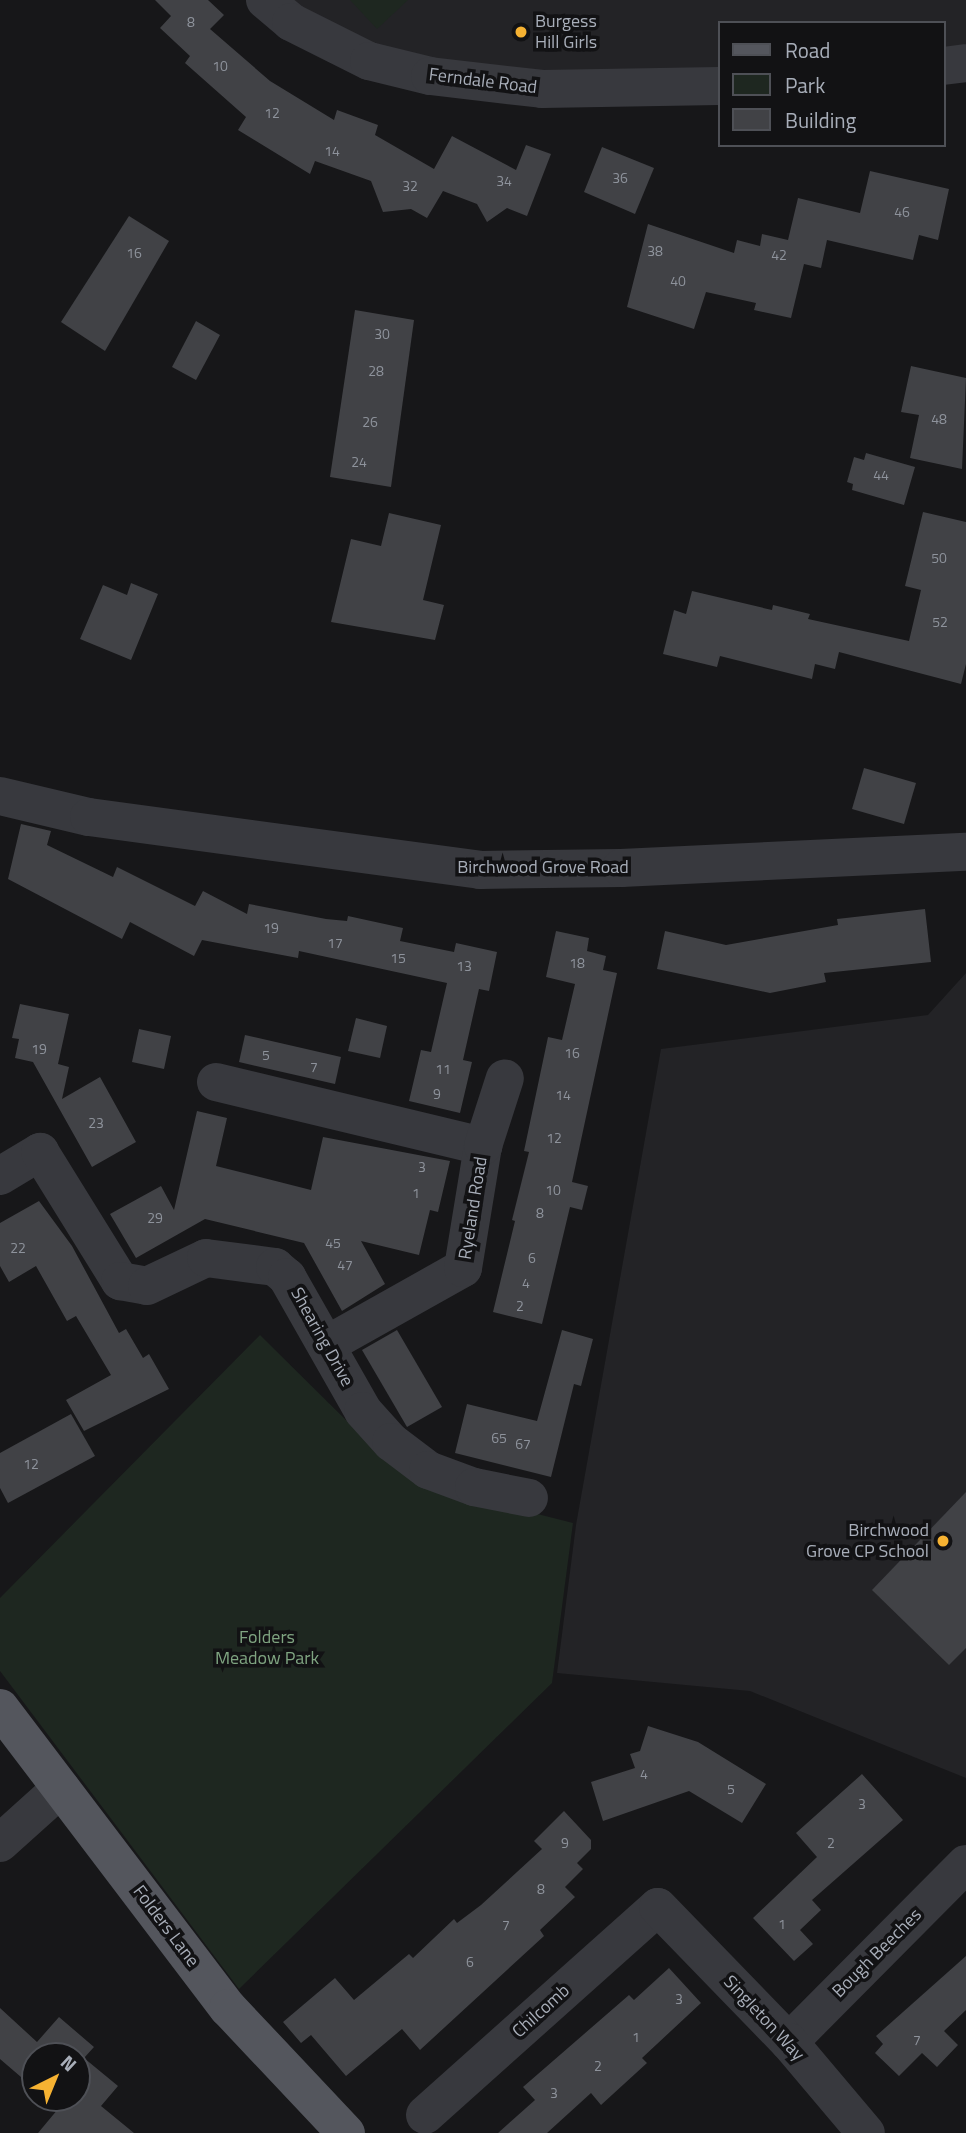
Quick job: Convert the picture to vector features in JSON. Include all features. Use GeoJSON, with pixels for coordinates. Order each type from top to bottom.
{"type":"FeatureCollection","features":[{"type":"Feature","properties":{"kind":"main road","name":"Folders Lane"},"geometry":{"type":"LineString","coordinates":[[0,1708],[229,2008],[346,2133]]}},
{"type":"Feature","properties":{"kind":"street","name":"Ferndale Road"},"geometry":{"type":"LineString","coordinates":[[264,0],[291,22],[369,61],[430,76],[542,89],[718,86]]}},
{"type":"Feature","properties":{"kind":"street"},"geometry":{"type":"LineString","coordinates":[[945,66],[966,63]]}},
{"type":"Feature","properties":{"kind":"street","name":"Birchwood Grove Road"},"geometry":{"type":"LineString","coordinates":[[0,796],[89,817],[480,870],[621,868],[966,852]]}},
{"type":"Feature","properties":{"kind":"street","name":"Ryeland Road"},"geometry":{"type":"LineString","coordinates":[[326,1345],[463,1268],[483,1146],[505,1078]]}},
{"type":"Feature","properties":{"kind":"street"},"geometry":{"type":"LineString","coordinates":[[216,1082],[483,1146]]}},
{"type":"Feature","properties":{"kind":"street","name":"Shearing Drive"},"geometry":{"type":"LineString","coordinates":[[0,1176],[40,1152],[120,1281],[147,1286],[205,1258],[275,1267],[287,1276],[363,1410],[391,1441],[428,1470],[474,1487],[529,1498]]}},
{"type":"Feature","properties":{"kind":"street"},"geometry":{"type":"LineString","coordinates":[[0,1843],[61,1788]]}},
{"type":"Feature","properties":{"kind":"street","name":"Bough Beeches"},"geometry":{"type":"LineString","coordinates":[[789,2042],[966,1864]]}},
{"type":"Feature","properties":{"kind":"street","name":"Singleton Way"},"geometry":{"type":"LineString","coordinates":[[658,1907],[789,2042],[866,2133]]}},
{"type":"Feature","properties":{"kind":"street","name":"Chilcomb"},"geometry":{"type":"LineString","coordinates":[[425,2115],[658,1907]]}},
{"type":"Feature","properties":{"kind":"shaded area","name":"Burgess Hill Girls"},"geometry":{"type":"Polygon","coordinates":[[[277,0],[966,0],[966,48],[945,50],[945,21],[718,21],[718,74],[674,78],[388,61],[277,0]]]}},
{"type":"Feature","properties":{"kind":"shaded area"},"geometry":{"type":"Polygon","coordinates":[[[966,973],[966,1778],[750,1691],[557,1673],[576,1525],[661,1049],[928,1015],[966,973]]]}},
{"type":"Feature","properties":{"kind":"green space"},"geometry":{"type":"Polygon","coordinates":[[[350,0],[408,0],[377,29],[350,0]]]}},
{"type":"Feature","properties":{"kind":"green space","name":"Folders Meadow Park"},"geometry":{"type":"Polygon","coordinates":[[[260,1335],[356,1430],[443,1490],[573,1523],[552,1683],[239,1989],[0,1671],[0,1598],[260,1335]]]}},
{"type":"Feature","properties":{"kind":"building"},"geometry":{"type":"Polygon","coordinates":[[[155,0],[208,0],[224,15],[210,29],[270,81],[334,120],[337,110],[378,125],[375,135],[434,169],[452,136],[516,170],[526,145],[551,154],[527,216],[507,208],[487,222],[477,204],[443,191],[427,218],[411,209],[383,212],[371,181],[315,161],[310,174],[238,130],[246,117],[185,63],[190,56],[160,28],[171,16],[155,0]]]}},
{"type":"Feature","properties":{"kind":"building"},"geometry":{"type":"Polygon","coordinates":[[[602,147],[654,168],[635,214],[584,192],[602,147]]]}},
{"type":"Feature","properties":{"kind":"building"},"geometry":{"type":"Polygon","coordinates":[[[870,171],[949,189],[938,240],[919,235],[913,260],[827,240],[821,268],[804,264],[791,318],[754,310],[756,303],[706,292],[694,329],[627,307],[648,224],[734,253],[737,240],[760,246],[762,234],[788,240],[798,198],[860,213],[870,171]]]}},
{"type":"Feature","properties":{"kind":"building"},"geometry":{"type":"Polygon","coordinates":[[[129,216],[169,241],[105,351],[61,322],[129,216]]]}},
{"type":"Feature","properties":{"kind":"building"},"geometry":{"type":"Polygon","coordinates":[[[355,310],[414,320],[391,487],[330,477],[355,310]]]}},
{"type":"Feature","properties":{"kind":"building"},"geometry":{"type":"Polygon","coordinates":[[[196,321],[220,335],[196,380],[172,367],[196,321]]]}},
{"type":"Feature","properties":{"kind":"building"},"geometry":{"type":"Polygon","coordinates":[[[911,366],[966,378],[962,469],[910,458],[919,415],[901,412],[911,366]]]}},
{"type":"Feature","properties":{"kind":"building"},"geometry":{"type":"Polygon","coordinates":[[[866,453],[915,467],[904,505],[852,490],[853,484],[847,482],[854,457],[864,460],[866,453]]]}},
{"type":"Feature","properties":{"kind":"building"},"geometry":{"type":"Polygon","coordinates":[[[923,512],[966,522],[966,664],[961,684],[839,652],[835,669],[815,664],[812,679],[720,656],[717,667],[663,654],[674,610],[686,614],[692,591],[772,610],[773,605],[810,614],[808,619],[909,641],[921,590],[905,586],[923,512]]]}},
{"type":"Feature","properties":{"kind":"building"},"geometry":{"type":"Polygon","coordinates":[[[389,513],[441,525],[423,600],[444,605],[435,640],[331,622],[351,539],[381,546],[389,513]]]}},
{"type":"Feature","properties":{"kind":"building"},"geometry":{"type":"Polygon","coordinates":[[[131,583],[158,594],[131,660],[80,639],[103,585],[127,595],[131,583]]]}},
{"type":"Feature","properties":{"kind":"building"},"geometry":{"type":"Polygon","coordinates":[[[864,768],[916,783],[904,824],[852,809],[864,768]]]}},
{"type":"Feature","properties":{"kind":"building"},"geometry":{"type":"Polygon","coordinates":[[[21,824],[51,831],[47,845],[113,877],[117,867],[195,906],[203,891],[247,914],[249,904],[326,919],[347,921],[348,916],[403,928],[400,941],[454,952],[456,943],[497,952],[489,991],[479,989],[463,1060],[472,1062],[460,1113],[409,1101],[421,1050],[431,1052],[447,983],[299,951],[298,958],[202,940],[194,956],[130,922],[122,939],[8,879],[21,824]]]}},
{"type":"Feature","properties":{"kind":"building"},"geometry":{"type":"Polygon","coordinates":[[[925,909],[931,962],[824,973],[826,982],[770,993],[657,969],[665,931],[726,945],[838,925],[837,919],[925,909]]]}},
{"type":"Feature","properties":{"kind":"building"},"geometry":{"type":"Polygon","coordinates":[[[556,931],[589,938],[587,951],[606,956],[603,970],[617,973],[572,1182],[588,1186],[582,1210],[570,1207],[542,1324],[493,1312],[529,1152],[524,1151],[548,1037],[562,1040],[575,984],[546,977],[556,931]]]}},
{"type":"Feature","properties":{"kind":"building"},"geometry":{"type":"Polygon","coordinates":[[[20,1004],[69,1014],[58,1064],[69,1067],[62,1099],[100,1077],[136,1142],[92,1167],[33,1062],[15,1058],[19,1039],[12,1038],[20,1004]]]}},
{"type":"Feature","properties":{"kind":"building"},"geometry":{"type":"Polygon","coordinates":[[[356,1018],[387,1026],[380,1058],[348,1051],[356,1018]]]}},
{"type":"Feature","properties":{"kind":"building"},"geometry":{"type":"Polygon","coordinates":[[[139,1029],[171,1036],[164,1069],[132,1062],[139,1029]]]}},
{"type":"Feature","properties":{"kind":"building"},"geometry":{"type":"Polygon","coordinates":[[[245,1035],[341,1057],[335,1084],[239,1062],[245,1035]]]}},
{"type":"Feature","properties":{"kind":"building"},"geometry":{"type":"Polygon","coordinates":[[[197,1111],[227,1118],[216,1166],[311,1190],[323,1137],[450,1161],[438,1212],[430,1210],[419,1255],[361,1241],[385,1284],[342,1311],[304,1243],[205,1219],[136,1258],[110,1214],[161,1186],[174,1210],[197,1111]]]}},
{"type":"Feature","properties":{"kind":"building"},"geometry":{"type":"Polygon","coordinates":[[[39,1201],[72,1246],[119,1333],[126,1329],[143,1358],[149,1354],[169,1389],[84,1431],[66,1400],[111,1375],[76,1316],[67,1321],[36,1266],[9,1282],[0,1266],[0,1223],[39,1201]]]}},
{"type":"Feature","properties":{"kind":"building"},"geometry":{"type":"Polygon","coordinates":[[[397,1330],[442,1407],[407,1427],[362,1350],[397,1330]]]}},
{"type":"Feature","properties":{"kind":"building"},"geometry":{"type":"Polygon","coordinates":[[[562,1330],[593,1339],[581,1386],[574,1384],[551,1477],[455,1453],[467,1404],[537,1421],[562,1330]]]}},
{"type":"Feature","properties":{"kind":"building"},"geometry":{"type":"Polygon","coordinates":[[[71,1414],[95,1456],[8,1503],[0,1488],[0,1453],[71,1414]]]}},
{"type":"Feature","properties":{"kind":"building","name":"Birchwood Grove CP School"},"geometry":{"type":"Polygon","coordinates":[[[966,1492],[966,1648],[949,1665],[872,1590],[966,1492]]]}},
{"type":"Feature","properties":{"kind":"building"},"geometry":{"type":"Polygon","coordinates":[[[648,1726],[698,1742],[766,1784],[742,1823],[689,1791],[603,1821],[591,1782],[635,1768],[630,1754],[640,1751],[648,1726]]]}},
{"type":"Feature","properties":{"kind":"building"},"geometry":{"type":"Polygon","coordinates":[[[862,1774],[903,1820],[812,1900],[821,1910],[800,1930],[813,1944],[794,1961],[753,1918],[817,1857],[796,1833],[862,1774]]]}},
{"type":"Feature","properties":{"kind":"building"},"geometry":{"type":"Polygon","coordinates":[[[564,1811],[591,1840],[591,1849],[577,1863],[583,1869],[565,1887],[575,1897],[540,1930],[544,1936],[420,2050],[402,2029],[346,2076],[311,2035],[301,2043],[283,2022],[335,1978],[354,2000],[409,1954],[413,1958],[454,1919],[457,1923],[481,1905],[542,1849],[534,1841],[564,1811]]]}},
{"type":"Feature","properties":{"kind":"building"},"geometry":{"type":"Polygon","coordinates":[[[966,1956],[966,2010],[944,2031],[958,2045],[937,2067],[922,2053],[899,2076],[875,2053],[883,2044],[876,2036],[966,1956]]]}},
{"type":"Feature","properties":{"kind":"building"},"geometry":{"type":"Polygon","coordinates":[[[669,1968],[701,2003],[642,2058],[647,2063],[601,2105],[591,2093],[547,2133],[498,2133],[535,2100],[523,2087],[629,1995],[634,2000],[669,1968]]]}},
{"type":"Feature","properties":{"kind":"building"},"geometry":{"type":"Polygon","coordinates":[[[0,2008],[37,2042],[21,2042],[21,2077],[0,2059],[0,2008]]]}},
{"type":"Feature","properties":{"kind":"building"},"geometry":{"type":"Polygon","coordinates":[[[59,2017],[88,2042],[37,2042],[59,2017]]]}},
{"type":"Feature","properties":{"kind":"building"},"geometry":{"type":"Polygon","coordinates":[[[91,2064],[118,2086],[101,2106],[134,2133],[38,2133],[56,2112],[91,2112],[91,2064]]]}},
{"type":"Feature","properties":{"kind":"place","name":"Burgess Hill Girls"},"geometry":{"type":"Point","coordinates":[521,32]}},
{"type":"Feature","properties":{"kind":"place","name":"Birchwood Grove CP School"},"geometry":{"type":"Point","coordinates":[943,1541]}}]}
